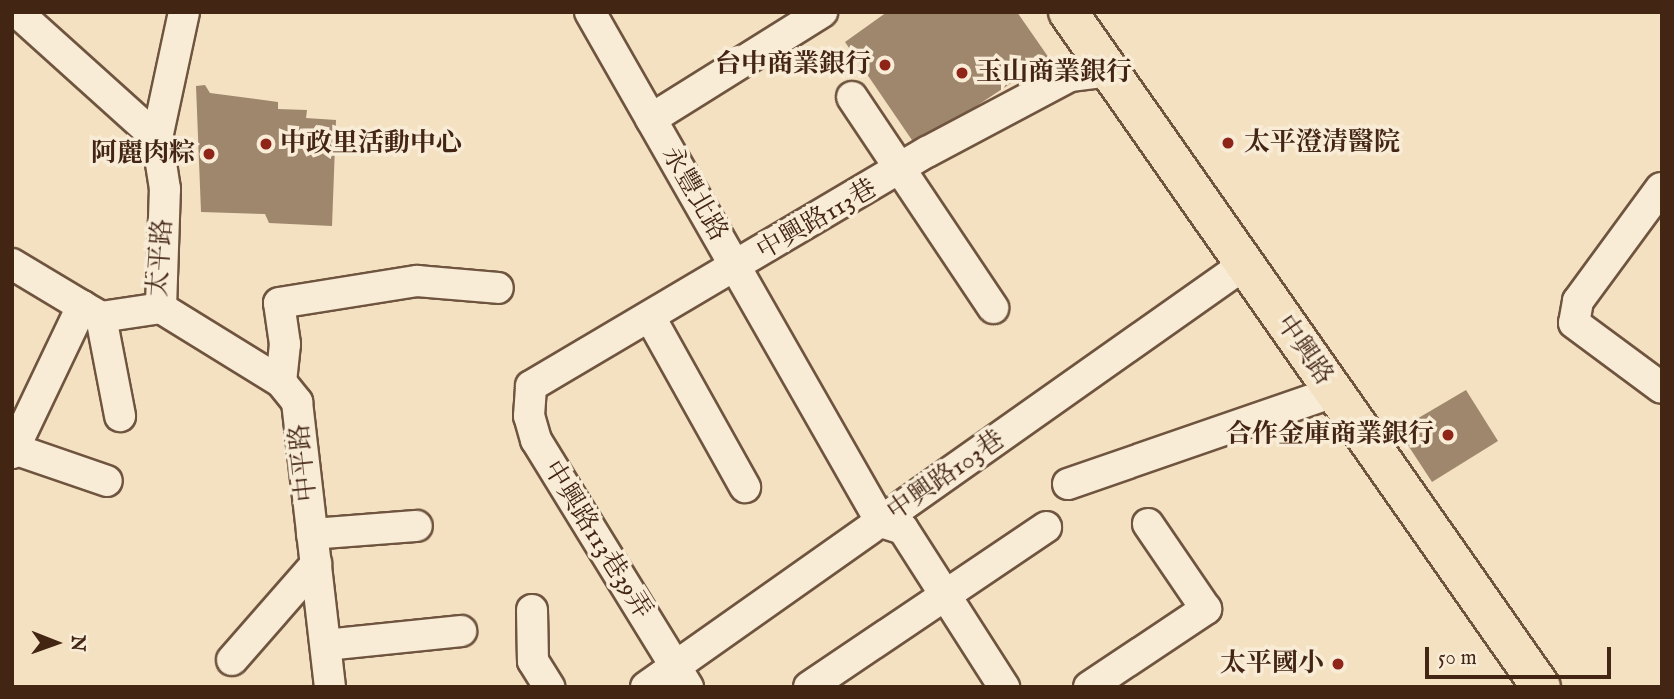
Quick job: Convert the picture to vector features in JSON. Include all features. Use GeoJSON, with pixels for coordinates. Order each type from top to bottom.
{"type":"FeatureCollection","features":[{"type":"Feature","properties":{"kind":"main road","name":"中興路"},"geometry":{"type":"LineString","coordinates":[[1068,12],[1541,687]]}},
{"type":"Feature","properties":{"kind":"street"},"geometry":{"type":"LineString","coordinates":[[17,12],[157,138]]}},
{"type":"Feature","properties":{"kind":"street","name":"太平路"},"geometry":{"type":"LineString","coordinates":[[92,312],[161,308],[165,189],[157,138],[184,12]]}},
{"type":"Feature","properties":{"kind":"street","name":"永豐北路"},"geometry":{"type":"LineString","coordinates":[[590,12],[881,522]]}},
{"type":"Feature","properties":{"kind":"street"},"geometry":{"type":"LineString","coordinates":[[651,119],[822,12]]}},
{"type":"Feature","properties":{"kind":"street","name":"中興路113巷"},"geometry":{"type":"LineString","coordinates":[[531,386],[901,170],[1070,76],[1110,71]]}},
{"type":"Feature","properties":{"kind":"street"},"geometry":{"type":"LineString","coordinates":[[852,97],[993,308]]}},
{"type":"Feature","properties":{"kind":"street"},"geometry":{"type":"LineString","coordinates":[[1661,188],[1578,301],[1574,323],[1662,388]]}},
{"type":"Feature","properties":{"kind":"street"},"geometry":{"type":"LineString","coordinates":[[12,264],[92,312],[120,416]]}},
{"type":"Feature","properties":{"kind":"street","name":"中興路103巷"},"geometry":{"type":"LineString","coordinates":[[646,687],[681,676],[881,522],[1245,264]]}},
{"type":"Feature","properties":{"kind":"street"},"geometry":{"type":"LineString","coordinates":[[281,382],[285,344],[279,303],[417,281],[498,288]]}},
{"type":"Feature","properties":{"kind":"street","name":"中平路"},"geometry":{"type":"LineString","coordinates":[[161,308],[281,382],[298,402],[330,687]]}},
{"type":"Feature","properties":{"kind":"street"},"geometry":{"type":"LineString","coordinates":[[92,312],[13,451],[107,481]]}},
{"type":"Feature","properties":{"kind":"street"},"geometry":{"type":"LineString","coordinates":[[650,317],[745,487]]}},
{"type":"Feature","properties":{"kind":"street","name":"中興路113巷39弄"},"geometry":{"type":"LineString","coordinates":[[531,386],[528,416],[536,440],[681,676]]}},
{"type":"Feature","properties":{"kind":"street"},"geometry":{"type":"LineString","coordinates":[[1068,484],[1334,392]]}},
{"type":"Feature","properties":{"kind":"street"},"geometry":{"type":"LineString","coordinates":[[881,522],[903,529],[1004,687]]}},
{"type":"Feature","properties":{"kind":"street"},"geometry":{"type":"LineString","coordinates":[[1089,687],[1206,609],[1148,524]]}},
{"type":"Feature","properties":{"kind":"street"},"geometry":{"type":"LineString","coordinates":[[312,534],[417,526]]}},
{"type":"Feature","properties":{"kind":"street"},"geometry":{"type":"LineString","coordinates":[[809,687],[1046,527]]}},
{"type":"Feature","properties":{"kind":"street"},"geometry":{"type":"LineString","coordinates":[[232,660],[316,564]]}},
{"type":"Feature","properties":{"kind":"street"},"geometry":{"type":"LineString","coordinates":[[532,610],[533,660],[549,687]]}},
{"type":"Feature","properties":{"kind":"street"},"geometry":{"type":"LineString","coordinates":[[326,645],[461,631]]}},
{"type":"Feature","properties":{"kind":"building","name":"玉山商業銀行"},"geometry":{"type":"Polygon","coordinates":[[[887,12],[1017,12],[1049,58],[916,146],[845,42],[887,12]]]}},
{"type":"Feature","properties":{"kind":"building","name":"中政里活動中心"},"geometry":{"type":"Polygon","coordinates":[[[205,85],[210,93],[278,102],[278,109],[307,110],[306,118],[336,120],[332,226],[269,223],[265,214],[201,212],[196,86],[205,85]]]}},
{"type":"Feature","properties":{"kind":"building","name":"合作金庫商業銀行"},"geometry":{"type":"Polygon","coordinates":[[[1466,390],[1498,441],[1432,482],[1398,430],[1466,390]]]}},
{"type":"Feature","properties":{"kind":"place","name":"台中商業銀行"},"geometry":{"type":"Point","coordinates":[885,65]}},
{"type":"Feature","properties":{"kind":"place","name":"玉山商業銀行"},"geometry":{"type":"Point","coordinates":[962,73]}},
{"type":"Feature","properties":{"kind":"place","name":"太平澄清醫院"},"geometry":{"type":"Point","coordinates":[1228,143]}},
{"type":"Feature","properties":{"kind":"place","name":"中政里活動中心"},"geometry":{"type":"Point","coordinates":[266,144]}},
{"type":"Feature","properties":{"kind":"place","name":"阿麗肉粽"},"geometry":{"type":"Point","coordinates":[209,154]}},
{"type":"Feature","properties":{"kind":"place","name":"合作金庫商業銀行"},"geometry":{"type":"Point","coordinates":[1448,435]}},
{"type":"Feature","properties":{"kind":"place","name":"太平國小"},"geometry":{"type":"Point","coordinates":[1338,664]}}]}
